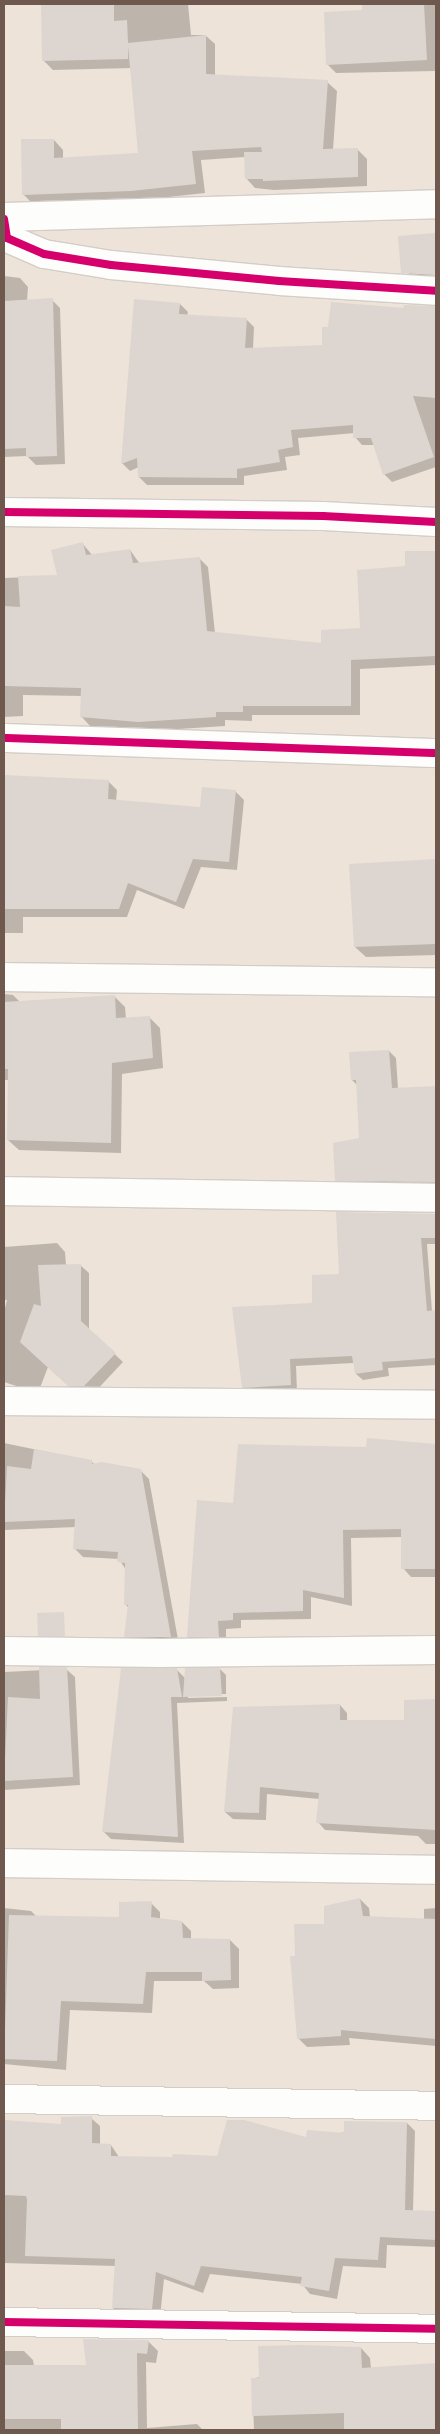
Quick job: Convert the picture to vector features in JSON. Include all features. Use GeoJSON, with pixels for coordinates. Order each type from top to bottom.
{"type":"FeatureCollection","features":[{"type":"Feature","properties":{"kind":"street"},"geometry":{"type":"LineString","coordinates":[[436,204],[4,218],[7,238],[44,254],[101,264],[278,281],[436,290]]}},
{"type":"Feature","properties":{"kind":"street"},"geometry":{"type":"LineString","coordinates":[[4,512],[323,516],[436,522]]}},
{"type":"Feature","properties":{"kind":"street"},"geometry":{"type":"LineString","coordinates":[[4,738],[436,753]]}},
{"type":"Feature","properties":{"kind":"street"},"geometry":{"type":"LineString","coordinates":[[4,977],[436,982]]}},
{"type":"Feature","properties":{"kind":"street"},"geometry":{"type":"LineString","coordinates":[[4,1191],[436,1198]]}},
{"type":"Feature","properties":{"kind":"street"},"geometry":{"type":"LineString","coordinates":[[4,1401],[436,1405]]}},
{"type":"Feature","properties":{"kind":"street"},"geometry":{"type":"LineString","coordinates":[[4,1651],[160,1653],[436,1650]]}},
{"type":"Feature","properties":{"kind":"street"},"geometry":{"type":"LineString","coordinates":[[4,1864],[436,1870]]}},
{"type":"Feature","properties":{"kind":"street"},"geometry":{"type":"LineString","coordinates":[[4,2099],[436,2106]]}},
{"type":"Feature","properties":{"kind":"street"},"geometry":{"type":"LineString","coordinates":[[4,2322],[436,2328]]}},
{"type":"Feature","properties":{"kind":"shaded area"},"geometry":{"type":"Polygon","coordinates":[[[4,4],[436,4],[436,2430],[4,2430],[4,4]]]}},
{"type":"Feature","properties":{"kind":"building"},"geometry":{"type":"Polygon","coordinates":[[[41,4],[114,4],[114,21],[127,20],[128,43],[206,35],[206,74],[328,80],[323,149],[358,148],[358,177],[263,181],[263,179],[245,179],[244,152],[262,152],[261,147],[192,151],[196,184],[131,191],[22,195],[21,139],[54,139],[54,158],[138,153],[128,46],[128,59],[42,61],[41,4]]]}},
{"type":"Feature","properties":{"kind":"building"},"geometry":{"type":"Polygon","coordinates":[[[362,4],[424,4],[427,60],[326,65],[324,12],[362,10],[362,4]]]}},
{"type":"Feature","properties":{"kind":"building"},"geometry":{"type":"Polygon","coordinates":[[[436,233],[436,275],[401,273],[398,236],[436,233]]]}},
{"type":"Feature","properties":{"kind":"building"},"geometry":{"type":"Polygon","coordinates":[[[53,298],[57,456],[26,457],[26,448],[4,449],[4,301],[53,298]]]}},
{"type":"Feature","properties":{"kind":"building"},"geometry":{"type":"Polygon","coordinates":[[[134,299],[180,303],[179,314],[247,318],[245,348],[322,345],[322,327],[328,327],[331,302],[404,308],[403,305],[436,306],[436,398],[413,396],[434,457],[383,475],[371,438],[353,438],[353,425],[291,430],[293,447],[278,450],[280,462],[237,469],[237,478],[138,477],[137,458],[121,464],[134,299]]]}},
{"type":"Feature","properties":{"kind":"building"},"geometry":{"type":"Polygon","coordinates":[[[83,542],[86,555],[130,549],[133,563],[200,557],[207,631],[321,643],[321,630],[360,628],[357,570],[405,566],[405,551],[436,551],[436,656],[351,660],[351,706],[243,706],[243,712],[216,712],[216,717],[138,722],[80,717],[81,688],[4,686],[4,606],[20,607],[18,576],[57,575],[51,550],[83,542]]]}},
{"type":"Feature","properties":{"kind":"building"},"geometry":{"type":"Polygon","coordinates":[[[4,775],[109,780],[108,799],[200,807],[202,787],[236,790],[229,862],[193,859],[176,902],[128,883],[119,909],[4,909],[4,775]]]}},
{"type":"Feature","properties":{"kind":"building"},"geometry":{"type":"Polygon","coordinates":[[[436,859],[436,944],[354,947],[349,864],[436,859]]]}},
{"type":"Feature","properties":{"kind":"building"},"geometry":{"type":"Polygon","coordinates":[[[115,995],[116,1018],[150,1016],[153,1058],[112,1063],[111,1143],[7,1140],[8,1069],[4,1069],[4,1002],[115,995]]]}},
{"type":"Feature","properties":{"kind":"building"},"geometry":{"type":"Polygon","coordinates":[[[389,1050],[392,1088],[436,1086],[436,1182],[335,1181],[333,1143],[359,1138],[356,1080],[351,1080],[349,1052],[389,1050]]]}},
{"type":"Feature","properties":{"kind":"building"},"geometry":{"type":"Polygon","coordinates":[[[336,1212],[436,1214],[436,1238],[421,1238],[427,1311],[436,1310],[436,1358],[382,1362],[383,1370],[355,1374],[352,1356],[290,1359],[291,1385],[242,1388],[232,1307],[312,1303],[312,1275],[339,1274],[336,1212]]]}},
{"type":"Feature","properties":{"kind":"building"},"geometry":{"type":"Polygon","coordinates":[[[81,1264],[81,1321],[116,1353],[84,1386],[68,1386],[20,1342],[34,1304],[41,1306],[38,1265],[81,1264]]]}},
{"type":"Feature","properties":{"kind":"building"},"geometry":{"type":"Polygon","coordinates":[[[367,1438],[436,1444],[436,1569],[401,1569],[401,1529],[343,1530],[344,1598],[303,1590],[303,1611],[233,1613],[233,1620],[218,1621],[219,1637],[187,1637],[197,1500],[233,1503],[238,1444],[366,1447],[367,1438]]]}},
{"type":"Feature","properties":{"kind":"building"},"geometry":{"type":"Polygon","coordinates":[[[34,1449],[92,1460],[92,1464],[102,1462],[141,1469],[171,1637],[124,1637],[128,1605],[124,1605],[125,1563],[117,1562],[118,1552],[73,1549],[75,1519],[4,1522],[7,1466],[31,1469],[34,1449]]]}},
{"type":"Feature","properties":{"kind":"building"},"geometry":{"type":"Polygon","coordinates":[[[64,1612],[65,1636],[38,1636],[37,1613],[64,1612]]]}},
{"type":"Feature","properties":{"kind":"building"},"geometry":{"type":"Polygon","coordinates":[[[39,1667],[67,1667],[73,1777],[4,1781],[8,1697],[40,1699],[39,1667]]]}},
{"type":"Feature","properties":{"kind":"building"},"geometry":{"type":"Polygon","coordinates":[[[121,1668],[177,1668],[182,1697],[171,1697],[178,1837],[102,1832],[121,1668]]]}},
{"type":"Feature","properties":{"kind":"building"},"geometry":{"type":"Polygon","coordinates":[[[185,1668],[220,1668],[222,1696],[183,1697],[185,1668]]]}},
{"type":"Feature","properties":{"kind":"building"},"geometry":{"type":"Polygon","coordinates":[[[436,1699],[436,1830],[316,1823],[319,1793],[260,1787],[259,1813],[224,1812],[233,1707],[340,1704],[340,1720],[404,1720],[404,1700],[436,1699]]]}},
{"type":"Feature","properties":{"kind":"building"},"geometry":{"type":"Polygon","coordinates":[[[360,1898],[363,1916],[436,1919],[436,2039],[341,2030],[341,2036],[297,2039],[290,1956],[295,1956],[294,1924],[324,1924],[324,1906],[360,1898]]]}},
{"type":"Feature","properties":{"kind":"building"},"geometry":{"type":"Polygon","coordinates":[[[152,1901],[151,1917],[182,1921],[183,1938],[230,1939],[231,1980],[202,1981],[202,1972],[146,1972],[143,2004],[61,2001],[57,2061],[4,2059],[9,1915],[119,1917],[119,1902],[152,1901]]]}},
{"type":"Feature","properties":{"kind":"building"},"geometry":{"type":"Polygon","coordinates":[[[92,2116],[92,2143],[111,2144],[111,2156],[172,2157],[173,2154],[217,2156],[227,2120],[244,2120],[306,2137],[307,2130],[344,2133],[344,2121],[407,2122],[405,2210],[436,2211],[436,2240],[380,2237],[378,2260],[335,2258],[329,2291],[300,2286],[302,2277],[201,2266],[194,2286],[156,2272],[152,2309],[112,2308],[115,2259],[25,2256],[26,2196],[4,2195],[5,2120],[61,2124],[61,2117],[92,2116]]]}},
{"type":"Feature","properties":{"kind":"building"},"geometry":{"type":"Polygon","coordinates":[[[83,2339],[149,2340],[147,2354],[137,2353],[138,2430],[61,2430],[61,2419],[4,2419],[4,2365],[86,2365],[83,2339]]]}},
{"type":"Feature","properties":{"kind":"building"},"geometry":{"type":"Polygon","coordinates":[[[258,2346],[361,2347],[362,2368],[436,2363],[436,2430],[344,2430],[344,2413],[252,2416],[251,2378],[259,2378],[258,2346]]]}},
{"type":"Feature","properties":{"kind":"cycle path"},"geometry":{"type":"LineString","coordinates":[[4,219],[7,238],[44,254],[111,265],[279,281],[436,291]]}},
{"type":"Feature","properties":{"kind":"cycle path"},"geometry":{"type":"LineString","coordinates":[[4,512],[323,516],[436,522]]}},
{"type":"Feature","properties":{"kind":"cycle path"},"geometry":{"type":"LineString","coordinates":[[4,738],[436,753]]}},
{"type":"Feature","properties":{"kind":"cycle path"},"geometry":{"type":"LineString","coordinates":[[4,2322],[436,2329]]}}]}
